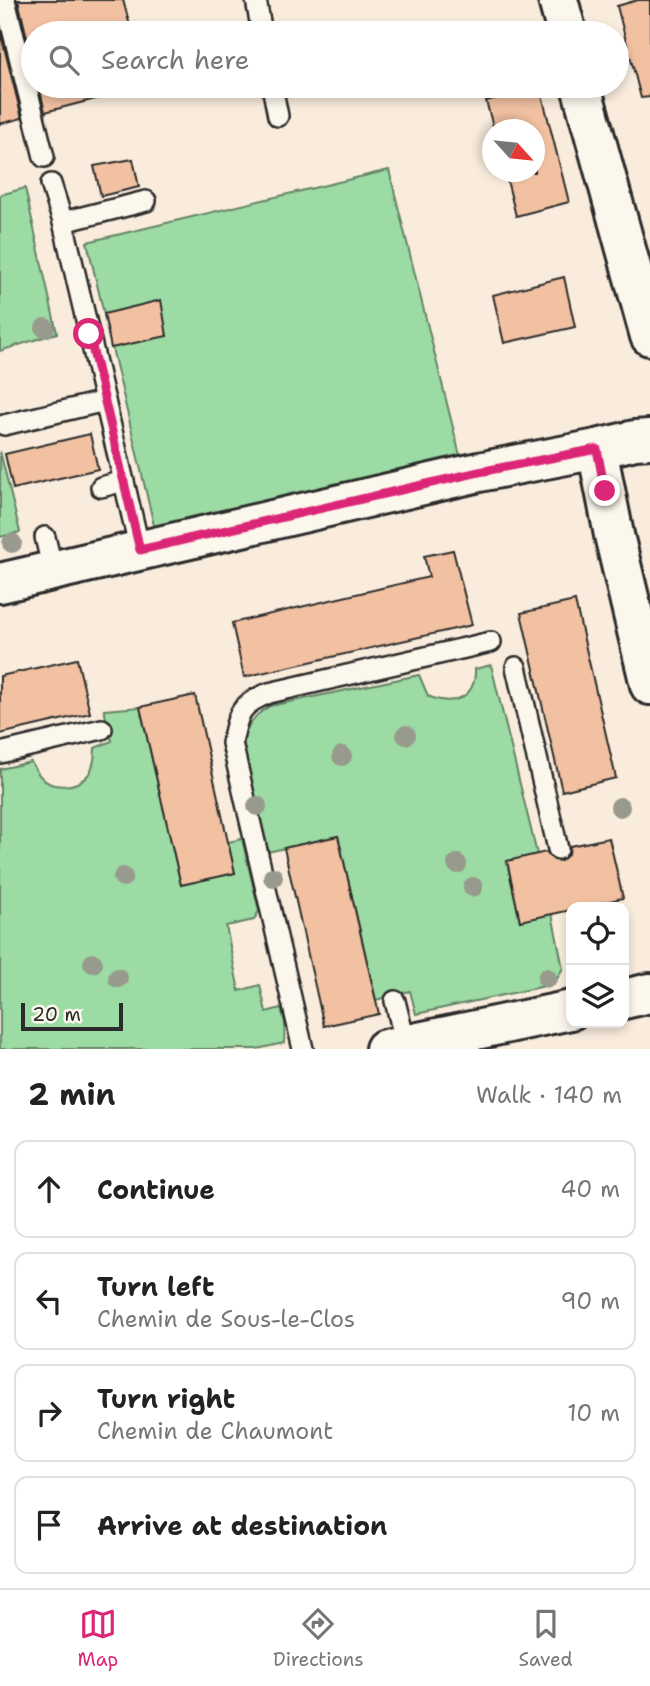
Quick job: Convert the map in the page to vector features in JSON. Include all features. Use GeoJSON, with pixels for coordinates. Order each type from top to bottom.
{"type":"FeatureCollection","features":[{"type":"Feature","properties":{"kind":"street"},"geometry":{"type":"LineString","coordinates":[[558,0],[564,21]]}},
{"type":"Feature","properties":{"kind":"street"},"geometry":{"type":"LineString","coordinates":[[584,98],[650,336]]}},
{"type":"Feature","properties":{"kind":"street"},"geometry":{"type":"LineString","coordinates":[[0,583],[49,554],[140,550],[479,472],[650,439]]}},
{"type":"Feature","properties":{"kind":"street"},"geometry":{"type":"LineString","coordinates":[[597,449],[614,535],[650,685]]}},
{"type":"Feature","properties":{"kind":"street"},"geometry":{"type":"LineString","coordinates":[[629,998],[650,993]]}},
{"type":"Feature","properties":{"kind":"street"},"geometry":{"type":"LineString","coordinates":[[396,1047],[566,1011]]}},
{"type":"Feature","properties":{"kind":"lane"},"geometry":{"type":"LineString","coordinates":[[5,0],[21,64]]}},
{"type":"Feature","properties":{"kind":"lane"},"geometry":{"type":"LineString","coordinates":[[256,0],[260,21]]}},
{"type":"Feature","properties":{"kind":"lane"},"geometry":{"type":"LineString","coordinates":[[29,98],[44,157]]}},
{"type":"Feature","properties":{"kind":"lane"},"geometry":{"type":"LineString","coordinates":[[274,98],[278,116]]}},
{"type":"Feature","properties":{"kind":"lane"},"geometry":{"type":"LineString","coordinates":[[51,184],[63,222],[140,550]]}},
{"type":"Feature","properties":{"kind":"lane"},"geometry":{"type":"LineString","coordinates":[[63,222],[146,201]]}},
{"type":"Feature","properties":{"kind":"lane"},"geometry":{"type":"LineString","coordinates":[[4,425],[105,401]]}},
{"type":"Feature","properties":{"kind":"lane"},"geometry":{"type":"LineString","coordinates":[[101,487],[124,481]]}},
{"type":"Feature","properties":{"kind":"lane"},"geometry":{"type":"LineString","coordinates":[[303,1049],[232,743],[237,719],[249,700],[269,693],[491,642]]}},
{"type":"Feature","properties":{"kind":"lane"},"geometry":{"type":"LineString","coordinates":[[516,667],[558,849]]}},
{"type":"Feature","properties":{"kind":"lane"},"geometry":{"type":"LineString","coordinates":[[0,752],[102,729]]}},
{"type":"Feature","properties":{"kind":"lane"},"geometry":{"type":"LineString","coordinates":[[395,1001],[396,1047]]}},
{"type":"Feature","properties":{"kind":"green space"},"geometry":{"type":"Polygon","coordinates":[[[389,170],[462,464],[156,534],[87,242],[389,170]]]}},
{"type":"Feature","properties":{"kind":"green space"},"geometry":{"type":"Polygon","coordinates":[[[25,188],[57,333],[0,351],[0,195],[25,188]]]}},
{"type":"Feature","properties":{"kind":"green space"},"geometry":{"type":"Polygon","coordinates":[[[0,451],[20,532],[0,537],[0,451]]]}},
{"type":"Feature","properties":{"kind":"green space"},"geometry":{"type":"Polygon","coordinates":[[[491,665],[537,854],[507,862],[520,921],[552,914],[563,968],[554,984],[416,1014],[410,991],[376,1000],[338,836],[263,853],[252,808],[244,741],[251,722],[270,706],[419,675],[428,696],[454,700],[461,698],[472,687],[475,669],[491,665]]]}},
{"type":"Feature","properties":{"kind":"green space"},"geometry":{"type":"Polygon","coordinates":[[[140,707],[181,884],[235,873],[228,842],[242,839],[259,911],[254,920],[226,926],[239,991],[260,985],[266,1012],[281,1008],[285,1023],[284,1043],[257,1049],[0,1049],[0,769],[31,762],[41,777],[51,784],[64,786],[78,783],[90,772],[95,748],[112,741],[104,710],[140,707]]]}},
{"type":"Feature","properties":{"kind":"building"},"geometry":{"type":"Polygon","coordinates":[[[18,0],[123,0],[129,21],[23,21],[18,0]]]}},
{"type":"Feature","properties":{"kind":"building"},"geometry":{"type":"Polygon","coordinates":[[[638,0],[650,0],[650,97],[641,98],[629,52],[629,21],[621,21],[617,6],[638,0]]]}},
{"type":"Feature","properties":{"kind":"building"},"geometry":{"type":"Polygon","coordinates":[[[0,31],[22,118],[0,124],[0,31]]]}},
{"type":"Feature","properties":{"kind":"building"},"geometry":{"type":"Polygon","coordinates":[[[42,98],[99,98],[45,112],[42,98]]]}},
{"type":"Feature","properties":{"kind":"building"},"geometry":{"type":"Polygon","coordinates":[[[498,98],[543,98],[569,202],[516,216],[508,182],[545,182],[545,119],[491,119],[486,101],[498,98]]]}},
{"type":"Feature","properties":{"kind":"building"},"geometry":{"type":"Polygon","coordinates":[[[133,159],[139,187],[101,196],[94,166],[133,159]]]}},
{"type":"Feature","properties":{"kind":"building"},"geometry":{"type":"Polygon","coordinates":[[[564,277],[575,327],[504,343],[493,295],[564,277]]]}},
{"type":"Feature","properties":{"kind":"building"},"geometry":{"type":"Polygon","coordinates":[[[161,300],[167,336],[111,348],[104,314],[161,300]]]}},
{"type":"Feature","properties":{"kind":"building"},"geometry":{"type":"Polygon","coordinates":[[[90,434],[98,469],[13,489],[5,454],[90,434]]]}},
{"type":"Feature","properties":{"kind":"building"},"geometry":{"type":"Polygon","coordinates":[[[453,550],[472,625],[244,677],[232,623],[429,577],[424,556],[453,550]]]}},
{"type":"Feature","properties":{"kind":"building"},"geometry":{"type":"Polygon","coordinates":[[[575,601],[616,778],[562,791],[521,613],[575,601]]]}},
{"type":"Feature","properties":{"kind":"building"},"geometry":{"type":"Polygon","coordinates":[[[77,659],[90,713],[0,734],[0,676],[77,659]]]}},
{"type":"Feature","properties":{"kind":"building"},"geometry":{"type":"Polygon","coordinates":[[[195,695],[235,873],[181,885],[140,707],[195,695]]]}},
{"type":"Feature","properties":{"kind":"building"},"geometry":{"type":"Polygon","coordinates":[[[338,836],[379,1014],[324,1026],[284,848],[338,836]]]}},
{"type":"Feature","properties":{"kind":"building"},"geometry":{"type":"Polygon","coordinates":[[[609,838],[623,898],[605,902],[566,902],[566,911],[520,921],[507,861],[546,852],[554,860],[561,861],[569,853],[570,846],[609,838]]]}},
{"type":"Feature","properties":{"kind":"route"},"geometry":{"type":"LineString","coordinates":[[89,334],[140,550],[479,472],[597,449],[605,491]]}}]}
